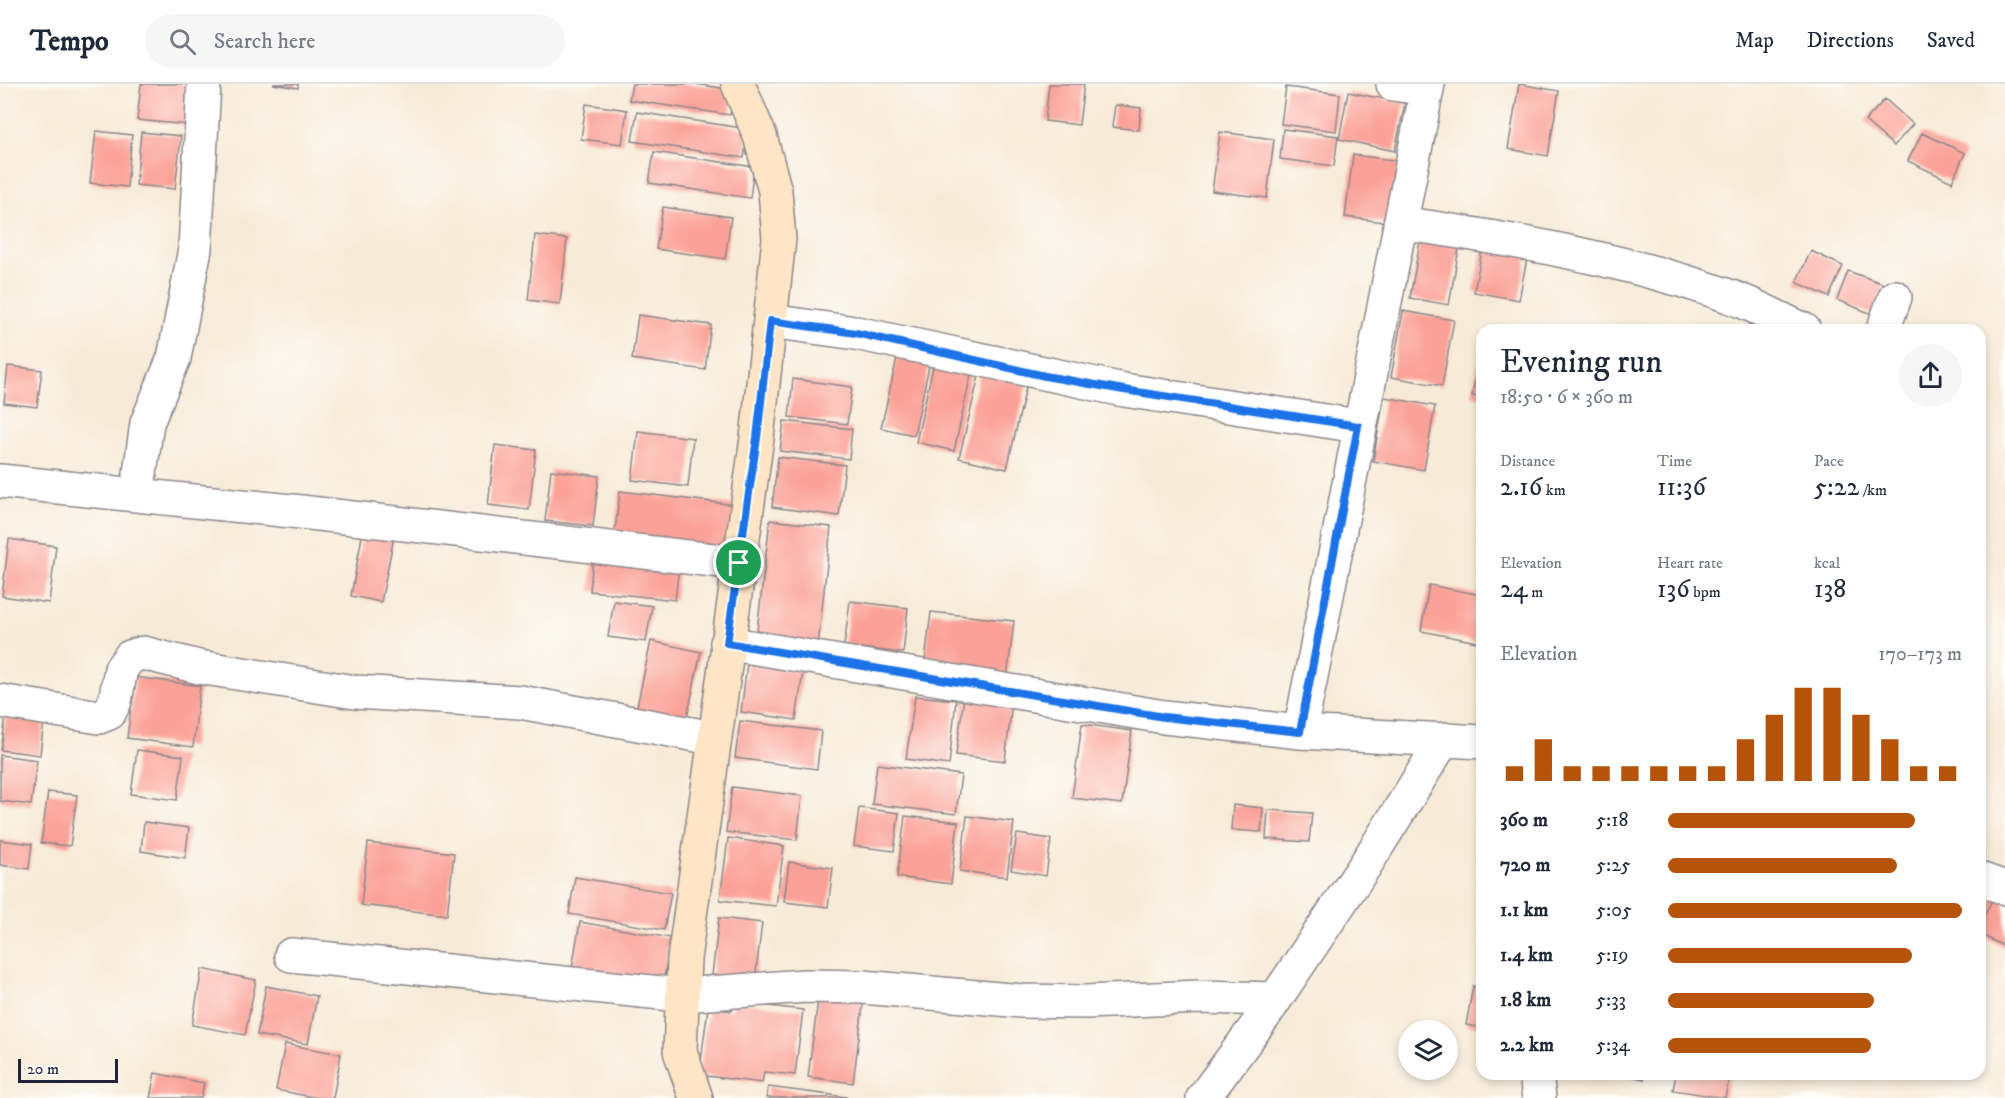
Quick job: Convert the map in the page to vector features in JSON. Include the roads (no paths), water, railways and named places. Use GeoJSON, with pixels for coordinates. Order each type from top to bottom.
{"type":"FeatureCollection","features":[{"type":"Feature","properties":{"kind":"street"},"geometry":{"type":"LineString","coordinates":[[137,495],[147,423],[174,358],[195,249],[204,84]]}},
{"type":"Feature","properties":{"kind":"street"},"geometry":{"type":"LineString","coordinates":[[696,1098],[680,1052],[681,995],[690,906],[739,563],[779,239],[775,191],[760,136],[738,84]]}},
{"type":"Feature","properties":{"kind":"street"},"geometry":{"type":"LineString","coordinates":[[1300,732],[1358,426],[1427,86],[1393,84]]}},
{"type":"Feature","properties":{"kind":"street"},"geometry":{"type":"LineString","coordinates":[[1400,223],[1526,242],[1726,295],[1791,324]]}},
{"type":"Feature","properties":{"kind":"street"},"geometry":{"type":"LineString","coordinates":[[1885,324],[1894,297]]}},
{"type":"Feature","properties":{"kind":"street"},"geometry":{"type":"LineString","coordinates":[[770,321],[856,333],[1045,376],[1358,426]]}},
{"type":"Feature","properties":{"kind":"street"},"geometry":{"type":"LineString","coordinates":[[0,482],[137,495],[739,563]]}},
{"type":"Feature","properties":{"kind":"street"},"geometry":{"type":"LineString","coordinates":[[727,643],[1164,717],[1300,732],[1476,742]]}},
{"type":"Feature","properties":{"kind":"street"},"geometry":{"type":"LineString","coordinates":[[0,701],[99,717],[109,713],[115,701],[121,669],[130,657],[142,653],[199,667],[355,692],[520,702],[713,738]]}},
{"type":"Feature","properties":{"kind":"street"},"geometry":{"type":"LineString","coordinates":[[1203,1098],[1275,999],[1364,867],[1444,739]]}},
{"type":"Feature","properties":{"kind":"street"},"geometry":{"type":"LineString","coordinates":[[1986,881],[2005,888]]}},
{"type":"Feature","properties":{"kind":"street"},"geometry":{"type":"LineString","coordinates":[[291,955],[681,995],[805,986],[863,987],[1022,1001],[1086,1002],[1200,997],[1275,999]]}},
{"type":"Feature","properties":{"kind":"street"},"geometry":{"type":"LineString","coordinates":[[1537,1080],[1539,1098]]}}]}
